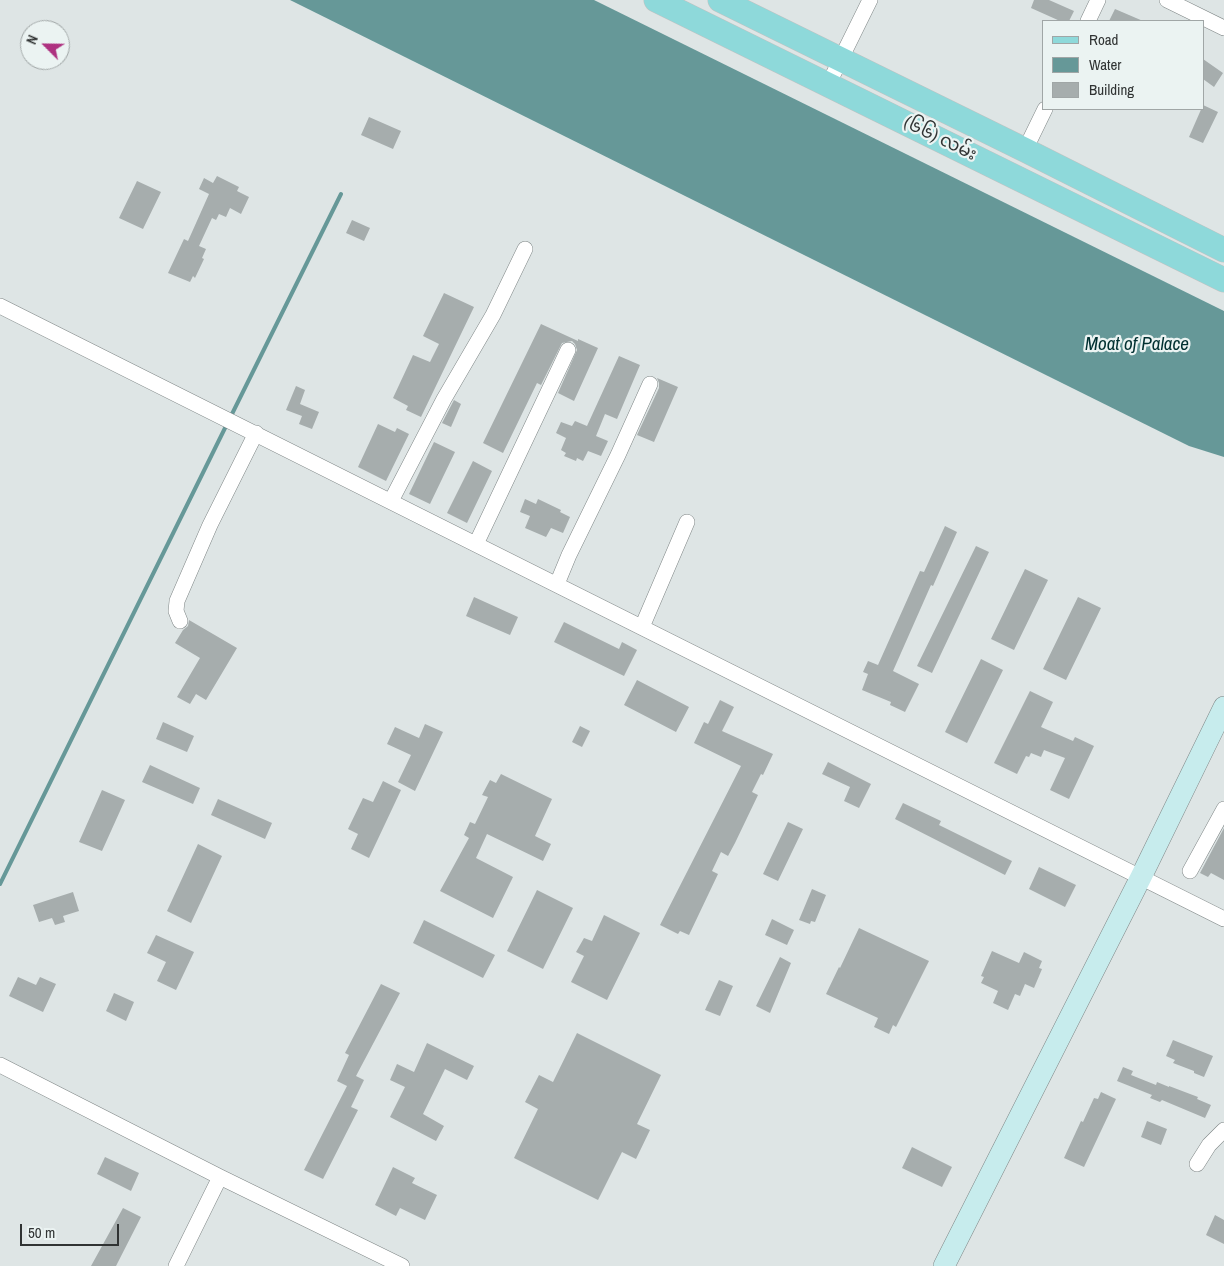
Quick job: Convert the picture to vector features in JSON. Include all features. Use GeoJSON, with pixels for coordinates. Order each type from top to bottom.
{"type":"FeatureCollection","features":[{"type":"Feature","properties":{"kind":"main road","name":"(၆၆) လမ်း"},"geometry":{"type":"LineString","coordinates":[[656,0],[1224,280]]}},
{"type":"Feature","properties":{"kind":"main road","name":"(၆၆) လမ်း"},"geometry":{"type":"LineString","coordinates":[[720,0],[1026,150],[1224,250]]}},
{"type":"Feature","properties":{"kind":"street"},"geometry":{"type":"LineString","coordinates":[[828,85],[870,0]]}},
{"type":"Feature","properties":{"kind":"street"},"geometry":{"type":"LineString","coordinates":[[1088,20],[1098,0]]}},
{"type":"Feature","properties":{"kind":"street"},"geometry":{"type":"LineString","coordinates":[[1166,0],[1224,28]]}},
{"type":"Feature","properties":{"kind":"street"},"geometry":{"type":"LineString","coordinates":[[1026,150],[1045,110]]}},
{"type":"Feature","properties":{"kind":"street"},"geometry":{"type":"LineString","coordinates":[[391,501],[444,398],[493,315],[525,249]]}},
{"type":"Feature","properties":{"kind":"street"},"geometry":{"type":"LineString","coordinates":[[0,306],[1224,919]]}},
{"type":"Feature","properties":{"kind":"street"},"geometry":{"type":"LineString","coordinates":[[476,544],[568,350]]}},
{"type":"Feature","properties":{"kind":"street"},"geometry":{"type":"LineString","coordinates":[[557,584],[650,384]]}},
{"type":"Feature","properties":{"kind":"street"},"geometry":{"type":"LineString","coordinates":[[180,621],[176,611],[177,601],[210,525],[256,434]]}},
{"type":"Feature","properties":{"kind":"street"},"geometry":{"type":"LineString","coordinates":[[642,627],[687,522]]}},
{"type":"Feature","properties":{"kind":"street"},"geometry":{"type":"LineString","coordinates":[[944,1266],[1141,877],[1224,707]]}},
{"type":"Feature","properties":{"kind":"street"},"geometry":{"type":"LineString","coordinates":[[1190,871],[1223,814]]}},
{"type":"Feature","properties":{"kind":"street"},"geometry":{"type":"LineString","coordinates":[[0,1065],[220,1177],[402,1266]]}},
{"type":"Feature","properties":{"kind":"street"},"geometry":{"type":"LineString","coordinates":[[1197,1164],[1209,1145],[1224,1130]]}},
{"type":"Feature","properties":{"kind":"street"},"geometry":{"type":"LineString","coordinates":[[176,1266],[220,1177]]}},
{"type":"Feature","properties":{"kind":"water","name":"Moat of Palace"},"geometry":{"type":"Polygon","coordinates":[[[290,0],[594,0],[1224,311],[1224,457],[1189,446],[290,0]]]}},
{"type":"Feature","properties":{"kind":"building"},"geometry":{"type":"Polygon","coordinates":[[[1034,0],[1049,0],[1074,11],[1070,20],[1058,20],[1031,8],[1034,0]]]}},
{"type":"Feature","properties":{"kind":"building"},"geometry":{"type":"Polygon","coordinates":[[[1115,9],[1141,20],[1110,20],[1115,9]]]}},
{"type":"Feature","properties":{"kind":"building"},"geometry":{"type":"Polygon","coordinates":[[[1204,60],[1223,73],[1214,87],[1204,80],[1204,60]]]}},
{"type":"Feature","properties":{"kind":"building"},"geometry":{"type":"Polygon","coordinates":[[[1204,105],[1218,112],[1203,143],[1189,137],[1201,110],[1204,110],[1204,105]]]}},
{"type":"Feature","properties":{"kind":"building"},"geometry":{"type":"Polygon","coordinates":[[[369,117],[401,131],[393,149],[361,135],[369,117]]]}},
{"type":"Feature","properties":{"kind":"building"},"geometry":{"type":"Polygon","coordinates":[[[217,176],[239,187],[237,191],[249,197],[241,214],[230,208],[226,217],[219,214],[216,220],[212,218],[199,246],[206,249],[202,258],[204,259],[195,278],[193,276],[190,282],[168,273],[184,239],[188,241],[209,194],[199,189],[204,178],[213,183],[217,176]]]}},
{"type":"Feature","properties":{"kind":"building"},"geometry":{"type":"Polygon","coordinates":[[[137,181],[161,192],[143,229],[119,218],[137,181]]]}},
{"type":"Feature","properties":{"kind":"building"},"geometry":{"type":"Polygon","coordinates":[[[352,220],[370,228],[364,241],[346,233],[352,220]]]}},
{"type":"Feature","properties":{"kind":"building"},"geometry":{"type":"Polygon","coordinates":[[[444,293],[474,307],[421,417],[406,410],[408,406],[393,398],[413,355],[430,362],[439,344],[423,336],[444,293]]]}},
{"type":"Feature","properties":{"kind":"building"},"geometry":{"type":"Polygon","coordinates":[[[541,324],[598,348],[574,401],[558,393],[577,350],[572,341],[562,343],[541,385],[537,383],[503,453],[483,443],[541,324]]]}},
{"type":"Feature","properties":{"kind":"building"},"geometry":{"type":"Polygon","coordinates":[[[619,356],[640,365],[617,419],[605,414],[596,436],[608,441],[601,456],[588,451],[583,461],[577,458],[576,461],[564,456],[566,453],[561,450],[566,438],[556,433],[561,422],[572,426],[575,421],[587,426],[619,356]]]}},
{"type":"Feature","properties":{"kind":"building"},"geometry":{"type":"Polygon","coordinates":[[[657,378],[678,387],[654,442],[637,435],[659,388],[657,378]]]}},
{"type":"Feature","properties":{"kind":"building"},"geometry":{"type":"Polygon","coordinates":[[[296,386],[305,390],[300,404],[319,412],[312,429],[299,424],[302,416],[286,410],[296,386]]]}},
{"type":"Feature","properties":{"kind":"building"},"geometry":{"type":"Polygon","coordinates":[[[454,400],[461,404],[451,427],[442,423],[454,400]]]}},
{"type":"Feature","properties":{"kind":"building"},"geometry":{"type":"Polygon","coordinates":[[[378,424],[395,432],[397,428],[409,434],[386,481],[358,467],[378,424]]]}},
{"type":"Feature","properties":{"kind":"building"},"geometry":{"type":"Polygon","coordinates":[[[434,442],[455,452],[430,504],[409,494],[434,442]]]}},
{"type":"Feature","properties":{"kind":"building"},"geometry":{"type":"Polygon","coordinates":[[[473,461],[492,471],[467,523],[447,513],[473,461]]]}},
{"type":"Feature","properties":{"kind":"building"},"geometry":{"type":"Polygon","coordinates":[[[525,499],[536,504],[538,499],[561,510],[560,512],[570,517],[563,533],[551,528],[546,537],[525,528],[530,516],[520,512],[525,499]]]}},
{"type":"Feature","properties":{"kind":"building"},"geometry":{"type":"Polygon","coordinates":[[[945,526],[957,532],[893,671],[919,684],[905,712],[890,705],[891,702],[862,690],[868,674],[863,672],[868,661],[878,665],[920,571],[924,572],[945,526]]]}},
{"type":"Feature","properties":{"kind":"building"},"geometry":{"type":"Polygon","coordinates":[[[976,546],[989,552],[932,673],[917,666],[976,546]]]}},
{"type":"Feature","properties":{"kind":"building"},"geometry":{"type":"Polygon","coordinates":[[[1025,569],[1048,580],[1014,650],[991,639],[1025,569]]]}},
{"type":"Feature","properties":{"kind":"building"},"geometry":{"type":"Polygon","coordinates":[[[474,597],[518,617],[510,635],[466,616],[474,597]]]}},
{"type":"Feature","properties":{"kind":"building"},"geometry":{"type":"Polygon","coordinates":[[[1078,597],[1101,608],[1066,680],[1043,669],[1078,597]]]}},
{"type":"Feature","properties":{"kind":"building"},"geometry":{"type":"Polygon","coordinates":[[[189,620],[237,648],[206,700],[196,694],[190,704],[177,697],[200,658],[175,643],[183,630],[188,626],[189,620]]]}},
{"type":"Feature","properties":{"kind":"building"},"geometry":{"type":"Polygon","coordinates":[[[564,622],[619,649],[622,642],[637,650],[624,676],[554,642],[564,622]]]}},
{"type":"Feature","properties":{"kind":"building"},"geometry":{"type":"Polygon","coordinates":[[[981,659],[1003,670],[967,743],[945,732],[981,659]]]}},
{"type":"Feature","properties":{"kind":"building"},"geometry":{"type":"Polygon","coordinates":[[[637,680],[689,707],[676,732],[624,705],[637,680]]]}},
{"type":"Feature","properties":{"kind":"building"},"geometry":{"type":"Polygon","coordinates":[[[1030,691],[1053,702],[1041,727],[1073,741],[1075,737],[1094,746],[1069,799],[1050,790],[1065,758],[1044,750],[1041,757],[1031,753],[1029,757],[1026,756],[1017,774],[994,763],[1030,691]]]}},
{"type":"Feature","properties":{"kind":"building"},"geometry":{"type":"Polygon","coordinates":[[[720,700],[734,707],[722,731],[773,754],[752,792],[758,795],[735,843],[728,856],[721,852],[712,871],[718,874],[689,935],[680,931],[678,934],[660,925],[741,766],[694,743],[704,722],[708,724],[720,700]]]}},
{"type":"Feature","properties":{"kind":"building"},"geometry":{"type":"Polygon","coordinates":[[[163,722],[194,736],[187,752],[156,739],[163,722]]]}},
{"type":"Feature","properties":{"kind":"building"},"geometry":{"type":"Polygon","coordinates":[[[425,724],[443,732],[415,791],[398,782],[411,755],[387,744],[395,727],[419,738],[425,724]]]}},
{"type":"Feature","properties":{"kind":"building"},"geometry":{"type":"Polygon","coordinates":[[[580,726],[590,731],[582,747],[572,742],[580,726]]]}},
{"type":"Feature","properties":{"kind":"building"},"geometry":{"type":"Polygon","coordinates":[[[828,762],[871,784],[859,808],[844,801],[850,787],[822,774],[828,762]]]}},
{"type":"Feature","properties":{"kind":"building"},"geometry":{"type":"Polygon","coordinates":[[[150,765],[200,788],[193,804],[142,782],[150,765]]]}},
{"type":"Feature","properties":{"kind":"building"},"geometry":{"type":"Polygon","coordinates":[[[501,774],[552,799],[535,836],[551,844],[543,861],[487,834],[476,858],[513,877],[493,918],[440,891],[469,838],[464,835],[470,822],[475,824],[488,797],[482,795],[490,780],[496,783],[501,774]]]}},
{"type":"Feature","properties":{"kind":"building"},"geometry":{"type":"Polygon","coordinates":[[[383,781],[401,790],[369,858],[351,849],[358,834],[348,829],[363,798],[373,802],[383,781]]]}},
{"type":"Feature","properties":{"kind":"building"},"geometry":{"type":"Polygon","coordinates":[[[102,790],[125,800],[102,851],[79,842],[102,790]]]}},
{"type":"Feature","properties":{"kind":"building"},"geometry":{"type":"Polygon","coordinates":[[[218,799],[272,823],[265,839],[211,815],[218,799]]]}},
{"type":"Feature","properties":{"kind":"building"},"geometry":{"type":"Polygon","coordinates":[[[903,803],[941,821],[939,825],[1012,861],[1005,875],[895,819],[903,803]]]}},
{"type":"Feature","properties":{"kind":"building"},"geometry":{"type":"Polygon","coordinates":[[[788,822],[803,829],[778,881],[763,874],[788,822]]]}},
{"type":"Feature","properties":{"kind":"building"},"geometry":{"type":"Polygon","coordinates":[[[1224,828],[1224,880],[1211,873],[1208,877],[1200,873],[1224,828]]]}},
{"type":"Feature","properties":{"kind":"building"},"geometry":{"type":"Polygon","coordinates":[[[198,844],[222,856],[191,923],[167,911],[198,844]]]}},
{"type":"Feature","properties":{"kind":"building"},"geometry":{"type":"Polygon","coordinates":[[[1039,867],[1076,885],[1065,907],[1029,889],[1039,867]]]}},
{"type":"Feature","properties":{"kind":"building"},"geometry":{"type":"Polygon","coordinates":[[[812,889],[826,895],[815,922],[811,921],[810,924],[799,920],[812,889]]]}},
{"type":"Feature","properties":{"kind":"building"},"geometry":{"type":"Polygon","coordinates":[[[537,890],[573,908],[543,969],[507,951],[537,890]]]}},
{"type":"Feature","properties":{"kind":"building"},"geometry":{"type":"Polygon","coordinates":[[[73,892],[79,911],[63,916],[65,922],[55,925],[52,918],[39,922],[33,905],[73,892]]]}},
{"type":"Feature","properties":{"kind":"building"},"geometry":{"type":"Polygon","coordinates":[[[604,915],[640,933],[607,1000],[571,982],[584,956],[576,952],[584,938],[592,941],[604,915]]]}},
{"type":"Feature","properties":{"kind":"building"},"geometry":{"type":"Polygon","coordinates":[[[772,919],[794,930],[787,945],[765,935],[772,919]]]}},
{"type":"Feature","properties":{"kind":"building"},"geometry":{"type":"Polygon","coordinates":[[[424,920],[495,955],[483,978],[413,943],[424,920]]]}},
{"type":"Feature","properties":{"kind":"building"},"geometry":{"type":"Polygon","coordinates":[[[859,928],[929,961],[896,1027],[893,1025],[889,1034],[874,1027],[878,1018],[826,994],[859,928]]]}},
{"type":"Feature","properties":{"kind":"building"},"geometry":{"type":"Polygon","coordinates":[[[156,935],[194,952],[176,990],[157,981],[166,962],[147,953],[156,935]]]}},
{"type":"Feature","properties":{"kind":"building"},"geometry":{"type":"Polygon","coordinates":[[[992,951],[1019,963],[1024,952],[1042,961],[1039,968],[1042,969],[1034,988],[1025,984],[1020,996],[1015,994],[1008,1010],[993,1003],[998,991],[981,983],[984,977],[981,976],[992,951]]]}},
{"type":"Feature","properties":{"kind":"building"},"geometry":{"type":"Polygon","coordinates":[[[780,957],[791,963],[770,1013],[756,1006],[780,957]]]}},
{"type":"Feature","properties":{"kind":"building"},"geometry":{"type":"Polygon","coordinates":[[[18,977],[36,985],[40,977],[56,984],[43,1012],[9,996],[18,977]]]}},
{"type":"Feature","properties":{"kind":"building"},"geometry":{"type":"Polygon","coordinates":[[[719,980],[733,986],[720,1016],[705,1010],[719,980]]]}},
{"type":"Feature","properties":{"kind":"building"},"geometry":{"type":"Polygon","coordinates":[[[381,984],[400,993],[356,1076],[364,1080],[351,1107],[358,1110],[323,1179],[304,1170],[347,1086],[337,1081],[349,1055],[345,1053],[381,984]]]}},
{"type":"Feature","properties":{"kind":"building"},"geometry":{"type":"Polygon","coordinates":[[[114,993],[134,1002],[126,1021],[106,1011],[114,993]]]}},
{"type":"Feature","properties":{"kind":"building"},"geometry":{"type":"Polygon","coordinates":[[[577,1033],[661,1075],[637,1124],[650,1130],[636,1159],[622,1152],[598,1200],[514,1158],[538,1109],[525,1102],[539,1075],[553,1082],[577,1033]]]}},
{"type":"Feature","properties":{"kind":"building"},"geometry":{"type":"Polygon","coordinates":[[[1173,1040],[1213,1056],[1204,1077],[1173,1063],[1175,1060],[1166,1056],[1173,1040]]]}},
{"type":"Feature","properties":{"kind":"building"},"geometry":{"type":"Polygon","coordinates":[[[427,1043],[474,1066],[467,1080],[445,1069],[423,1114],[444,1126],[436,1141],[390,1117],[405,1087],[390,1080],[397,1064],[414,1072],[427,1043]]]}},
{"type":"Feature","properties":{"kind":"building"},"geometry":{"type":"Polygon","coordinates":[[[1123,1067],[1133,1071],[1131,1075],[1156,1085],[1157,1082],[1169,1086],[1198,1097],[1197,1099],[1211,1105],[1205,1118],[1162,1100],[1160,1102],[1150,1098],[1152,1095],[1117,1081],[1123,1067]]]}},
{"type":"Feature","properties":{"kind":"building"},"geometry":{"type":"Polygon","coordinates":[[[1101,1092],[1116,1099],[1084,1167],[1064,1158],[1081,1121],[1083,1122],[1094,1098],[1098,1099],[1101,1092]]]}},
{"type":"Feature","properties":{"kind":"building"},"geometry":{"type":"Polygon","coordinates":[[[1147,1121],[1167,1129],[1161,1145],[1141,1137],[1147,1121]]]}},
{"type":"Feature","properties":{"kind":"building"},"geometry":{"type":"Polygon","coordinates":[[[912,1147],[952,1167],[942,1187],[902,1168],[912,1147]]]}},
{"type":"Feature","properties":{"kind":"building"},"geometry":{"type":"Polygon","coordinates":[[[105,1157],[139,1173],[131,1191],[97,1174],[105,1157]]]}},
{"type":"Feature","properties":{"kind":"building"},"geometry":{"type":"Polygon","coordinates":[[[393,1167],[415,1178],[412,1183],[437,1195],[425,1220],[400,1208],[396,1216],[375,1205],[393,1167]]]}},
{"type":"Feature","properties":{"kind":"building"},"geometry":{"type":"Polygon","coordinates":[[[123,1208],[141,1217],[116,1266],[91,1266],[123,1208]]]}},
{"type":"Feature","properties":{"kind":"building"},"geometry":{"type":"Polygon","coordinates":[[[1215,1215],[1224,1220],[1224,1244],[1206,1235],[1215,1215]]]}},
{"type":"Feature","properties":{"kind":"waterway"},"geometry":{"type":"LineString","coordinates":[[230,418],[341,194]]}},
{"type":"Feature","properties":{"kind":"waterway"},"geometry":{"type":"LineString","coordinates":[[0,884],[227,424]]}}]}
